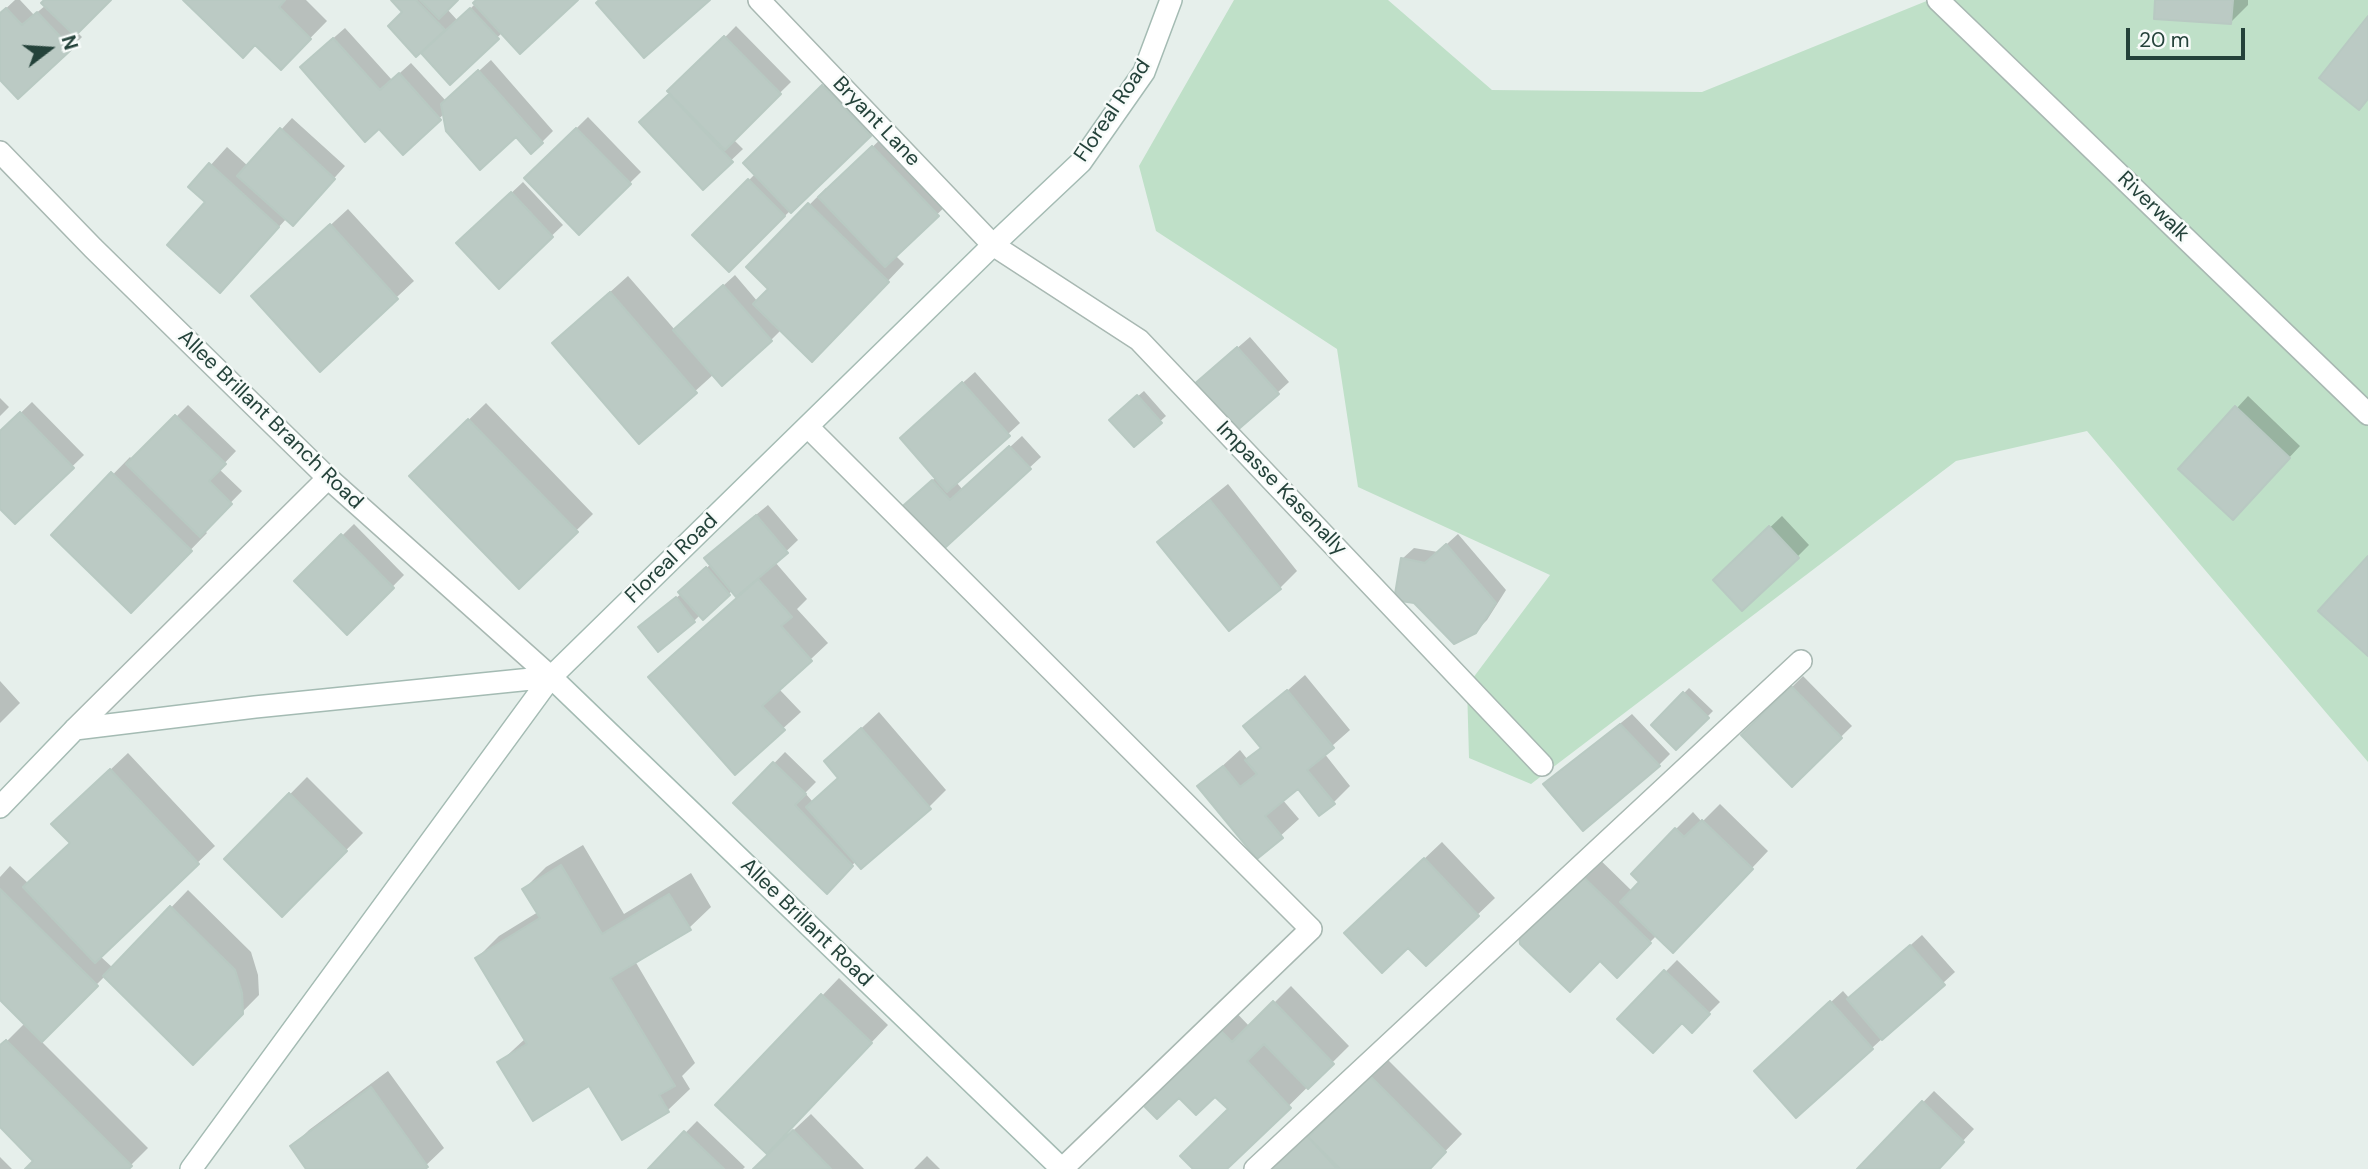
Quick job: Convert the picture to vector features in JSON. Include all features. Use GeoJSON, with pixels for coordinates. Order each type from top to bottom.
{"type":"FeatureCollection","features":[{"type":"Feature","properties":{"kind":"street","name":"Bryant Lane"},"geometry":{"type":"LineString","coordinates":[[759,0],[993,244]]}},
{"type":"Feature","properties":{"kind":"street","name":"Floreal Road"},"geometry":{"type":"LineString","coordinates":[[191,1169],[551,677],[993,244],[1081,162],[1144,72],[1171,0]]}},
{"type":"Feature","properties":{"kind":"street","name":"Riverwalk"},"geometry":{"type":"LineString","coordinates":[[1938,0],[2368,414]]}},
{"type":"Feature","properties":{"kind":"street","name":"Allee Brillant Branch Road"},"geometry":{"type":"LineString","coordinates":[[0,152],[328,478],[551,677]]}},
{"type":"Feature","properties":{"kind":"street","name":"Impasse Kasenally"},"geometry":{"type":"LineString","coordinates":[[993,244],[1139,340],[1542,765]]}},
{"type":"Feature","properties":{"kind":"street"},"geometry":{"type":"LineString","coordinates":[[808,426],[1311,929],[1062,1169]]}},
{"type":"Feature","properties":{"kind":"street"},"geometry":{"type":"LineString","coordinates":[[0,807],[328,478]]}},
{"type":"Feature","properties":{"kind":"street"},"geometry":{"type":"LineString","coordinates":[[1255,1169],[1801,661]]}},
{"type":"Feature","properties":{"kind":"street"},"geometry":{"type":"LineString","coordinates":[[75,729],[255,706],[551,677]]}},
{"type":"Feature","properties":{"kind":"street","name":"Allee Brillant Road"},"geometry":{"type":"LineString","coordinates":[[551,677],[1062,1169]]}},
{"type":"Feature","properties":{"kind":"green space"},"geometry":{"type":"Polygon","coordinates":[[[1234,0],[1388,0],[1492,90],[1702,92],[1929,0],[2368,0],[2368,762],[2087,431],[1956,461],[1531,784],[1469,758],[1467,686],[1550,575],[1358,487],[1337,349],[1156,231],[1139,166],[1234,0]]]}},
{"type":"Feature","properties":{"kind":"building"},"geometry":{"type":"Polygon","coordinates":[[[44,0],[111,0],[75,36],[41,3],[44,0]]]}},
{"type":"Feature","properties":{"kind":"building"},"geometry":{"type":"Polygon","coordinates":[[[183,0],[285,0],[279,7],[311,39],[281,70],[255,45],[243,58],[183,0]]]}},
{"type":"Feature","properties":{"kind":"building"},"geometry":{"type":"Polygon","coordinates":[[[391,0],[416,0],[445,30],[416,57],[388,26],[402,12],[391,0]]]}},
{"type":"Feature","properties":{"kind":"building"},"geometry":{"type":"Polygon","coordinates":[[[420,0],[458,0],[439,19],[420,0]]]}},
{"type":"Feature","properties":{"kind":"building"},"geometry":{"type":"Polygon","coordinates":[[[476,0],[578,0],[520,54],[473,3],[476,0]]]}},
{"type":"Feature","properties":{"kind":"building"},"geometry":{"type":"Polygon","coordinates":[[[599,0],[710,0],[644,58],[596,3],[599,0]]]}},
{"type":"Feature","properties":{"kind":"building"},"geometry":{"type":"Polygon","coordinates":[[[2155,0],[2233,0],[2231,24],[2154,19],[2155,0]]]}},
{"type":"Feature","properties":{"kind":"building"},"geometry":{"type":"Polygon","coordinates":[[[6,8],[22,25],[37,12],[72,49],[18,99],[0,80],[0,13],[6,8]]]}},
{"type":"Feature","properties":{"kind":"building"},"geometry":{"type":"Polygon","coordinates":[[[470,8],[499,39],[450,85],[421,53],[470,8]]]}},
{"type":"Feature","properties":{"kind":"building"},"geometry":{"type":"Polygon","coordinates":[[[2368,16],[2368,99],[2359,110],[2319,78],[2368,16]]]}},
{"type":"Feature","properties":{"kind":"building"},"geometry":{"type":"Polygon","coordinates":[[[724,36],[781,94],[725,150],[667,91],[724,36]]]}},
{"type":"Feature","properties":{"kind":"building"},"geometry":{"type":"Polygon","coordinates":[[[333,38],[380,90],[399,73],[441,120],[403,155],[379,129],[365,142],[300,67],[333,38]]]}},
{"type":"Feature","properties":{"kind":"building"},"geometry":{"type":"Polygon","coordinates":[[[478,70],[543,143],[531,154],[516,137],[480,170],[446,131],[441,104],[478,70]]]}},
{"type":"Feature","properties":{"kind":"building"},"geometry":{"type":"Polygon","coordinates":[[[822,85],[871,136],[791,213],[743,163],[822,85]]]}},
{"type":"Feature","properties":{"kind":"building"},"geometry":{"type":"Polygon","coordinates":[[[669,94],[733,162],[703,190],[639,122],[669,94]]]}},
{"type":"Feature","properties":{"kind":"building"},"geometry":{"type":"Polygon","coordinates":[[[280,128],[335,179],[293,226],[237,176],[280,128]]]}},
{"type":"Feature","properties":{"kind":"building"},"geometry":{"type":"Polygon","coordinates":[[[576,128],[631,184],[579,235],[524,178],[576,128]]]}},
{"type":"Feature","properties":{"kind":"building"},"geometry":{"type":"Polygon","coordinates":[[[872,146],[939,216],[885,267],[818,197],[872,146]]]}},
{"type":"Feature","properties":{"kind":"building"},"geometry":{"type":"Polygon","coordinates":[[[209,163],[279,227],[220,293],[167,245],[205,202],[188,187],[209,163]]]}},
{"type":"Feature","properties":{"kind":"building"},"geometry":{"type":"Polygon","coordinates":[[[748,179],[785,216],[729,272],[692,235],[748,179]]]}},
{"type":"Feature","properties":{"kind":"building"},"geometry":{"type":"Polygon","coordinates":[[[511,192],[553,237],[499,289],[456,243],[511,192]]]}},
{"type":"Feature","properties":{"kind":"building"},"geometry":{"type":"Polygon","coordinates":[[[808,203],[889,282],[812,362],[753,304],[768,289],[746,267],[808,203]]]}},
{"type":"Feature","properties":{"kind":"building"},"geometry":{"type":"Polygon","coordinates":[[[330,224],[398,299],[320,372],[251,296],[330,224]]]}},
{"type":"Feature","properties":{"kind":"building"},"geometry":{"type":"Polygon","coordinates":[[[723,285],[772,341],[722,386],[673,330],[723,285]]]}},
{"type":"Feature","properties":{"kind":"building"},"geometry":{"type":"Polygon","coordinates":[[[610,292],[697,393],[639,444],[552,343],[610,292]]]}},
{"type":"Feature","properties":{"kind":"building"},"geometry":{"type":"Polygon","coordinates":[[[1237,347],[1279,394],[1233,434],[1192,386],[1237,347]]]}},
{"type":"Feature","properties":{"kind":"building"},"geometry":{"type":"Polygon","coordinates":[[[962,382],[1010,436],[947,492],[900,438],[962,382]]]}},
{"type":"Feature","properties":{"kind":"building"},"geometry":{"type":"Polygon","coordinates":[[[1137,395],[1162,423],[1134,447],[1109,420],[1137,395]]]}},
{"type":"Feature","properties":{"kind":"building"},"geometry":{"type":"Polygon","coordinates":[[[2235,406],[2290,458],[2233,520],[2178,469],[2235,406]]]}},
{"type":"Feature","properties":{"kind":"building"},"geometry":{"type":"Polygon","coordinates":[[[20,412],[74,468],[15,524],[0,509],[0,431],[20,412]]]}},
{"type":"Feature","properties":{"kind":"building"},"geometry":{"type":"Polygon","coordinates":[[[175,415],[226,464],[209,481],[232,504],[200,537],[126,464],[175,415]]]}},
{"type":"Feature","properties":{"kind":"building"},"geometry":{"type":"Polygon","coordinates":[[[468,419],[578,532],[519,589],[409,476],[468,419]]]}},
{"type":"Feature","properties":{"kind":"building"},"geometry":{"type":"Polygon","coordinates":[[[1009,446],[1031,469],[936,556],[896,512],[932,480],[950,500],[1009,446]]]}},
{"type":"Feature","properties":{"kind":"building"},"geometry":{"type":"Polygon","coordinates":[[[111,472],[192,551],[131,613],[51,535],[111,472]]]}},
{"type":"Feature","properties":{"kind":"building"},"geometry":{"type":"Polygon","coordinates":[[[1210,500],[1281,589],[1229,631],[1157,542],[1210,500]]]}},
{"type":"Feature","properties":{"kind":"building"},"geometry":{"type":"Polygon","coordinates":[[[756,515],[788,553],[736,597],[704,558],[756,515]]]}},
{"type":"Feature","properties":{"kind":"building"},"geometry":{"type":"Polygon","coordinates":[[[1769,526],[1799,558],[1742,611],[1713,580],[1769,526]]]}},
{"type":"Feature","properties":{"kind":"building"},"geometry":{"type":"Polygon","coordinates":[[[341,534],[394,588],[347,635],[294,581],[341,534]]]}},
{"type":"Feature","properties":{"kind":"building"},"geometry":{"type":"Polygon","coordinates":[[[1446,544],[1496,603],[1476,633],[1454,644],[1414,603],[1394,600],[1401,558],[1425,563],[1446,544]]]}},
{"type":"Feature","properties":{"kind":"building"},"geometry":{"type":"Polygon","coordinates":[[[2368,556],[2368,656],[2318,611],[2368,556]]]}},
{"type":"Feature","properties":{"kind":"building"},"geometry":{"type":"Polygon","coordinates":[[[706,567],[730,595],[703,620],[678,592],[706,567]]]}},
{"type":"Feature","properties":{"kind":"building"},"geometry":{"type":"Polygon","coordinates":[[[758,579],[792,617],[781,626],[812,661],[762,706],[785,730],[735,775],[648,677],[758,579]]]}},
{"type":"Feature","properties":{"kind":"building"},"geometry":{"type":"Polygon","coordinates":[[[676,597],[695,622],[658,652],[638,627],[676,597]]]}},
{"type":"Feature","properties":{"kind":"building"},"geometry":{"type":"Polygon","coordinates":[[[1791,686],[1842,738],[1792,787],[1741,735],[1791,686]]]}},
{"type":"Feature","properties":{"kind":"building"},"geometry":{"type":"Polygon","coordinates":[[[1287,690],[1334,748],[1307,770],[1335,804],[1319,816],[1298,789],[1265,816],[1283,838],[1257,859],[1197,786],[1223,766],[1240,787],[1257,774],[1245,760],[1261,748],[1243,726],[1287,690]]]}},
{"type":"Feature","properties":{"kind":"building"},"geometry":{"type":"Polygon","coordinates":[[[1683,692],[1709,718],[1676,750],[1651,725],[1683,692]]]}},
{"type":"Feature","properties":{"kind":"building"},"geometry":{"type":"Polygon","coordinates":[[[1620,724],[1660,766],[1583,831],[1543,784],[1620,724]]]}},
{"type":"Feature","properties":{"kind":"building"},"geometry":{"type":"Polygon","coordinates":[[[861,728],[931,809],[861,869],[806,807],[838,778],[824,761],[861,728]]]}},
{"type":"Feature","properties":{"kind":"building"},"geometry":{"type":"Polygon","coordinates":[[[773,762],[806,794],[795,805],[853,866],[827,894],[733,803],[773,762]]]}},
{"type":"Feature","properties":{"kind":"building"},"geometry":{"type":"Polygon","coordinates":[[[110,769],[199,864],[95,963],[23,887],[70,843],[51,824],[110,769]]]}},
{"type":"Feature","properties":{"kind":"building"},"geometry":{"type":"Polygon","coordinates":[[[289,793],[347,851],[282,917],[224,859],[289,793]]]}},
{"type":"Feature","properties":{"kind":"building"},"geometry":{"type":"Polygon","coordinates":[[[1702,820],[1753,869],[1673,953],[1620,902],[1639,882],[1631,874],[1675,828],[1684,837],[1702,820]]]}},
{"type":"Feature","properties":{"kind":"building"},"geometry":{"type":"Polygon","coordinates":[[[1424,858],[1479,916],[1426,966],[1408,948],[1382,973],[1344,933],[1424,858]]]}},
{"type":"Feature","properties":{"kind":"building"},"geometry":{"type":"Polygon","coordinates":[[[561,865],[602,934],[669,894],[691,930],[610,978],[675,1086],[659,1095],[669,1112],[622,1140],[589,1086],[533,1121],[497,1062],[527,1044],[475,958],[540,918],[522,889],[561,865]]]}},
{"type":"Feature","properties":{"kind":"building"},"geometry":{"type":"Polygon","coordinates":[[[1572,866],[1651,943],[1617,978],[1600,961],[1570,992],[1520,944],[1518,921],[1572,866]]]}},
{"type":"Feature","properties":{"kind":"building"},"geometry":{"type":"Polygon","coordinates":[[[0,889],[98,986],[42,1042],[0,1000],[0,889]]]}},
{"type":"Feature","properties":{"kind":"building"},"geometry":{"type":"Polygon","coordinates":[[[170,906],[235,970],[242,993],[243,1014],[193,1065],[103,976],[170,906]]]}},
{"type":"Feature","properties":{"kind":"building"},"geometry":{"type":"Polygon","coordinates":[[[1910,945],[1945,985],[1882,1040],[1847,999],[1910,945]]]}},
{"type":"Feature","properties":{"kind":"building"},"geometry":{"type":"Polygon","coordinates":[[[1664,970],[1710,1014],[1692,1033],[1682,1023],[1653,1053],[1617,1019],[1664,970]]]}},
{"type":"Feature","properties":{"kind":"building"},"geometry":{"type":"Polygon","coordinates":[[[821,994],[872,1043],[767,1154],[715,1105],[821,994]]]}},
{"type":"Feature","properties":{"kind":"building"},"geometry":{"type":"Polygon","coordinates":[[[1273,1001],[1334,1064],[1308,1089],[1264,1044],[1247,1061],[1291,1108],[1227,1169],[1193,1169],[1180,1156],[1228,1109],[1215,1097],[1196,1115],[1179,1098],[1157,1119],[1135,1097],[1212,1022],[1232,1042],[1273,1001]]]}},
{"type":"Feature","properties":{"kind":"building"},"geometry":{"type":"Polygon","coordinates":[[[1830,1001],[1873,1049],[1796,1118],[1754,1071],[1830,1001]]]}},
{"type":"Feature","properties":{"kind":"building"},"geometry":{"type":"Polygon","coordinates":[[[6,1040],[132,1166],[129,1169],[25,1169],[33,1161],[0,1127],[0,1045],[6,1040]]]}},
{"type":"Feature","properties":{"kind":"building"},"geometry":{"type":"Polygon","coordinates":[[[1369,1075],[1446,1152],[1430,1169],[1340,1169],[1308,1137],[1369,1075]]]}},
{"type":"Feature","properties":{"kind":"building"},"geometry":{"type":"Polygon","coordinates":[[[371,1087],[428,1167],[306,1169],[290,1146],[371,1087]]]}},
{"type":"Feature","properties":{"kind":"building"},"geometry":{"type":"Polygon","coordinates":[[[1922,1101],[1964,1142],[1939,1169],[1857,1169],[1922,1101]]]}},
{"type":"Feature","properties":{"kind":"building"},"geometry":{"type":"Polygon","coordinates":[[[1301,1129],[1337,1169],[1257,1169],[1301,1129]]]}},
{"type":"Feature","properties":{"kind":"building"},"geometry":{"type":"Polygon","coordinates":[[[793,1130],[831,1169],[753,1169],[793,1130]]]}},
{"type":"Feature","properties":{"kind":"building"},"geometry":{"type":"Polygon","coordinates":[[[684,1131],[724,1169],[648,1169],[684,1131]]]}}]}
